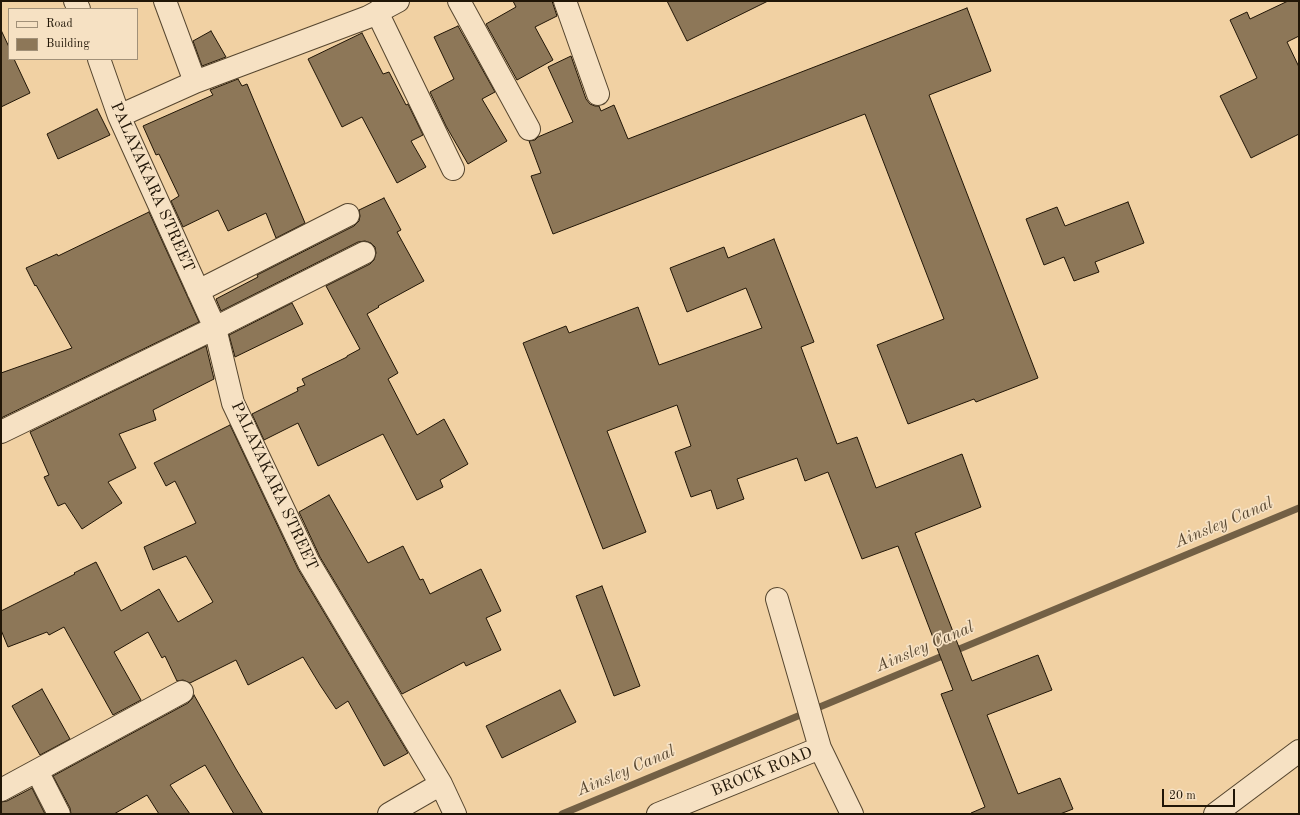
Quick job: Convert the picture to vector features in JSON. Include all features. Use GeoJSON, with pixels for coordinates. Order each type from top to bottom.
{"type":"FeatureCollection","features":[{"type":"Feature","properties":{"kind":"street"},"geometry":{"type":"LineString","coordinates":[[165,1],[195,82]]}},
{"type":"Feature","properties":{"kind":"street"},"geometry":{"type":"LineString","coordinates":[[119,116],[195,82],[368,17],[398,1]]}},
{"type":"Feature","properties":{"kind":"street"},"geometry":{"type":"LineString","coordinates":[[459,1],[529,129]]}},
{"type":"Feature","properties":{"kind":"street"},"geometry":{"type":"LineString","coordinates":[[565,1],[598,94]]}},
{"type":"Feature","properties":{"kind":"street"},"geometry":{"type":"LineString","coordinates":[[377,12],[453,169]]}},
{"type":"Feature","properties":{"kind":"street","name":"PALAYAKARA STREET"},"geometry":{"type":"LineString","coordinates":[[99,60],[119,116],[215,328],[233,403],[309,563],[441,784],[455,814]]}},
{"type":"Feature","properties":{"kind":"street"},"geometry":{"type":"LineString","coordinates":[[198,291],[348,215]]}},
{"type":"Feature","properties":{"kind":"street"},"geometry":{"type":"LineString","coordinates":[[1,432],[215,328],[364,253]]}},
{"type":"Feature","properties":{"kind":"street"},"geometry":{"type":"LineString","coordinates":[[777,599],[820,748]]}},
{"type":"Feature","properties":{"kind":"street"},"geometry":{"type":"LineString","coordinates":[[1,790],[182,692]]}},
{"type":"Feature","properties":{"kind":"street","name":"BROCK ROAD"},"geometry":{"type":"LineString","coordinates":[[658,814],[820,748],[852,814]]}},
{"type":"Feature","properties":{"kind":"street"},"geometry":{"type":"LineString","coordinates":[[1215,814],[1299,751]]}},
{"type":"Feature","properties":{"kind":"street"},"geometry":{"type":"LineString","coordinates":[[37,771],[59,814]]}},
{"type":"Feature","properties":{"kind":"street"},"geometry":{"type":"LineString","coordinates":[[389,814],[441,784]]}},
{"type":"Feature","properties":{"kind":"building"},"geometry":{"type":"Polygon","coordinates":[[[513,1],[552,1],[557,16],[535,27],[553,60],[517,80],[486,24],[516,7],[513,1]]]}},
{"type":"Feature","properties":{"kind":"building"},"geometry":{"type":"Polygon","coordinates":[[[667,1],[768,1],[687,41],[667,1]]]}},
{"type":"Feature","properties":{"kind":"building"},"geometry":{"type":"Polygon","coordinates":[[[1288,1],[1299,1],[1299,36],[1287,42],[1299,67],[1299,134],[1251,158],[1220,96],[1257,78],[1230,20],[1247,12],[1250,19],[1288,1]]]}},
{"type":"Feature","properties":{"kind":"building"},"geometry":{"type":"Polygon","coordinates":[[[967,8],[991,71],[929,95],[1038,378],[976,402],[974,399],[908,424],[877,345],[944,319],[865,114],[553,234],[531,176],[541,173],[529,141],[535,140],[538,137],[573,122],[548,67],[571,56],[586,99],[590,104],[599,106],[601,111],[614,105],[628,139],[967,8]]]}},
{"type":"Feature","properties":{"kind":"building"},"geometry":{"type":"Polygon","coordinates":[[[458,26],[495,92],[482,99],[507,141],[468,164],[446,126],[430,92],[454,79],[434,37],[458,26]]]}},
{"type":"Feature","properties":{"kind":"building"},"geometry":{"type":"Polygon","coordinates":[[[1,30],[8,45],[8,60],[14,60],[30,93],[1,107],[1,30]]]}},
{"type":"Feature","properties":{"kind":"building"},"geometry":{"type":"Polygon","coordinates":[[[211,31],[226,57],[202,66],[193,41],[211,31]]]}},
{"type":"Feature","properties":{"kind":"building"},"geometry":{"type":"Polygon","coordinates":[[[362,33],[383,74],[389,72],[406,105],[408,104],[423,135],[411,141],[426,167],[397,183],[362,117],[342,127],[308,59],[362,33]]]}},
{"type":"Feature","properties":{"kind":"building"},"geometry":{"type":"Polygon","coordinates":[[[238,79],[242,86],[247,84],[305,223],[276,238],[266,213],[228,231],[218,210],[183,227],[171,201],[179,196],[159,154],[156,155],[143,126],[213,95],[210,90],[238,79]]]}},
{"type":"Feature","properties":{"kind":"building"},"geometry":{"type":"Polygon","coordinates":[[[97,109],[110,135],[58,159],[47,134],[97,109]]]}},
{"type":"Feature","properties":{"kind":"building"},"geometry":{"type":"Polygon","coordinates":[[[384,198],[401,230],[397,232],[424,281],[378,306],[379,307],[367,314],[398,373],[388,379],[417,435],[444,419],[468,464],[440,480],[443,487],[417,500],[383,434],[318,466],[298,423],[264,440],[252,414],[298,391],[297,388],[305,385],[302,379],[360,349],[326,286],[370,264],[374,260],[376,253],[375,247],[371,243],[365,241],[358,242],[221,311],[216,299],[258,277],[257,275],[354,226],[359,221],[359,210],[384,198]]]}},
{"type":"Feature","properties":{"kind":"building"},"geometry":{"type":"Polygon","coordinates":[[[1128,202],[1144,243],[1095,262],[1099,272],[1074,281],[1064,257],[1044,265],[1026,219],[1057,207],[1065,226],[1128,202]]]}},
{"type":"Feature","properties":{"kind":"building"},"geometry":{"type":"Polygon","coordinates":[[[149,212],[199,322],[1,418],[1,373],[72,348],[26,268],[57,254],[58,256],[149,212]]]}},
{"type":"Feature","properties":{"kind":"building"},"geometry":{"type":"Polygon","coordinates":[[[774,239],[814,342],[801,347],[837,444],[857,437],[876,488],[962,454],[981,507],[915,533],[972,681],[1038,655],[1052,690],[987,715],[1018,794],[1060,778],[1073,809],[1060,814],[971,814],[985,807],[941,694],[953,690],[898,546],[862,559],[828,472],[805,481],[797,458],[737,479],[744,499],[717,509],[711,490],[691,497],[675,452],[691,446],[677,405],[607,431],[646,532],[603,549],[523,343],[566,326],[569,333],[638,307],[659,365],[762,328],[746,288],[687,312],[670,268],[724,247],[728,258],[774,239]]]}},
{"type":"Feature","properties":{"kind":"building"},"geometry":{"type":"Polygon","coordinates":[[[292,303],[303,324],[235,357],[229,335],[292,303]]]}},
{"type":"Feature","properties":{"kind":"building"},"geometry":{"type":"Polygon","coordinates":[[[206,346],[214,379],[153,410],[156,420],[119,434],[136,468],[108,482],[122,503],[82,529],[65,503],[58,506],[44,477],[49,475],[30,432],[206,346]]]}},
{"type":"Feature","properties":{"kind":"building"},"geometry":{"type":"Polygon","coordinates":[[[230,425],[298,569],[408,753],[384,766],[348,701],[336,709],[303,657],[248,685],[236,660],[190,683],[183,680],[177,681],[165,656],[162,658],[148,632],[114,652],[141,700],[113,715],[64,627],[49,635],[47,632],[8,647],[1,630],[1,611],[96,562],[121,611],[159,589],[178,622],[213,602],[186,556],[153,570],[144,547],[196,523],[175,481],[166,486],[154,463],[230,425]]]}},
{"type":"Feature","properties":{"kind":"building"},"geometry":{"type":"Polygon","coordinates":[[[329,495],[368,563],[403,546],[420,580],[423,579],[430,594],[481,569],[501,611],[486,618],[501,650],[466,666],[464,662],[402,694],[320,557],[299,512],[329,495]]]}},
{"type":"Feature","properties":{"kind":"building"},"geometry":{"type":"Polygon","coordinates":[[[602,586],[640,686],[614,696],[576,596],[602,586]]]}},
{"type":"Feature","properties":{"kind":"building"},"geometry":{"type":"Polygon","coordinates":[[[42,689],[70,739],[40,755],[12,706],[42,689]]]}},
{"type":"Feature","properties":{"kind":"building"},"geometry":{"type":"Polygon","coordinates":[[[560,690],[576,722],[502,758],[486,726],[560,690]]]}},
{"type":"Feature","properties":{"kind":"building"},"geometry":{"type":"Polygon","coordinates":[[[194,695],[263,814],[234,814],[205,765],[170,785],[190,814],[159,814],[147,795],[114,814],[71,814],[70,808],[53,776],[188,703],[194,695]]]}},
{"type":"Feature","properties":{"kind":"building"},"geometry":{"type":"Polygon","coordinates":[[[32,788],[45,814],[1,814],[1,802],[7,801],[32,788]]]}},
{"type":"Feature","properties":{"kind":"waterway","name":"Ainsley Canal"},"geometry":{"type":"LineString","coordinates":[[562,814],[1299,508]]}}]}
